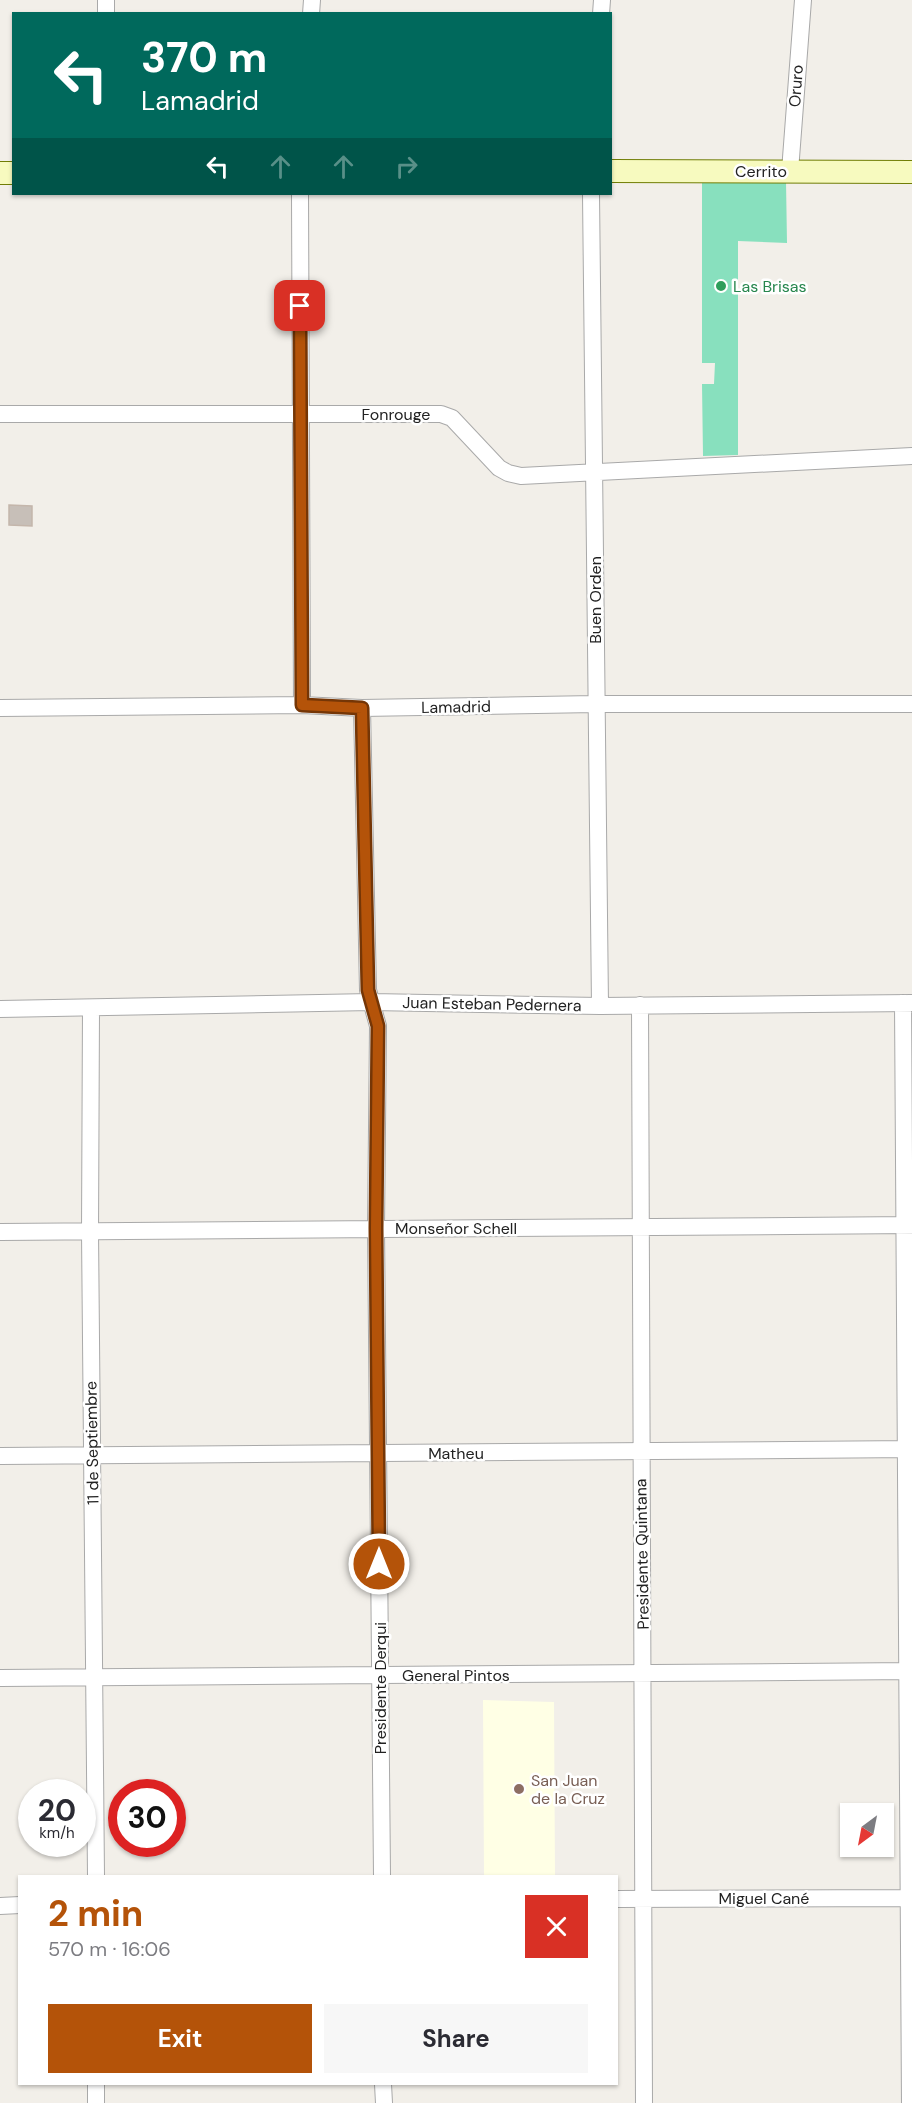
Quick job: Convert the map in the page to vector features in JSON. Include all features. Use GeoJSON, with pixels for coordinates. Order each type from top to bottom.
{"type":"FeatureCollection","features":[{"type":"Feature","properties":{"kind":"main road","name":"Cerrito"},"geometry":{"type":"LineString","coordinates":[[612,171],[912,172]]}},
{"type":"Feature","properties":{"kind":"street","name":"Oruro"},"geometry":{"type":"LineString","coordinates":[[790,171],[802,0]]}},
{"type":"Feature","properties":{"kind":"street"},"geometry":{"type":"LineString","coordinates":[[300,195],[302,705]]}},
{"type":"Feature","properties":{"kind":"street","name":"Buen Orden"},"geometry":{"type":"LineString","coordinates":[[591,195],[600,1006]]}},
{"type":"Feature","properties":{"kind":"street","name":"Fonrouge"},"geometry":{"type":"LineString","coordinates":[[0,414],[441,414],[452,418],[499,468],[521,476],[912,456]]}},
{"type":"Feature","properties":{"kind":"street","name":"Lamadrid"},"geometry":{"type":"LineString","coordinates":[[0,708],[912,704]]}},
{"type":"Feature","properties":{"kind":"street","name":"Presidente Derqui"},"geometry":{"type":"LineString","coordinates":[[362,708],[368,990],[378,1026],[376,1228],[382,1875]]}},
{"type":"Feature","properties":{"kind":"street","name":"Juan Esteban Pedernera"},"geometry":{"type":"LineString","coordinates":[[0,1009],[370,1002],[600,1006],[907,1003]]}},
{"type":"Feature","properties":{"kind":"street"},"geometry":{"type":"LineString","coordinates":[[907,1003],[910,2103]]}},
{"type":"Feature","properties":{"kind":"street","name":"Presidente Quintana"},"geometry":{"type":"LineString","coordinates":[[640,1005],[644,2103]]}},
{"type":"Feature","properties":{"kind":"street","name":"11 de Septiembre"},"geometry":{"type":"LineString","coordinates":[[91,1009],[90,1232],[96,1875]]}},
{"type":"Feature","properties":{"kind":"street","name":"Monseñor Schell"},"geometry":{"type":"LineString","coordinates":[[0,1232],[908,1225]]}},
{"type":"Feature","properties":{"kind":"street","name":"Matheu"},"geometry":{"type":"LineString","coordinates":[[0,1456],[909,1449]]}},
{"type":"Feature","properties":{"kind":"street","name":"General Pintos"},"geometry":{"type":"LineString","coordinates":[[0,1678],[909,1671]]}},
{"type":"Feature","properties":{"kind":"street","name":"Miguel Cané"},"geometry":{"type":"LineString","coordinates":[[618,1899],[910,1898]]}},
{"type":"Feature","properties":{"kind":"street"},"geometry":{"type":"LineString","coordinates":[[0,1906],[18,1905]]}},
{"type":"Feature","properties":{"kind":"street"},"geometry":{"type":"LineString","coordinates":[[96,2085],[96,2103]]}},
{"type":"Feature","properties":{"kind":"street"},"geometry":{"type":"LineString","coordinates":[[383,2085],[384,2103]]}},
{"type":"Feature","properties":{"kind":"shaded area","name":"San Juan de la Cruz"},"geometry":{"type":"Polygon","coordinates":[[[483,1700],[554,1702],[555,1875],[484,1875],[483,1700]]]}},
{"type":"Feature","properties":{"kind":"green space","name":"Las Brisas"},"geometry":{"type":"Polygon","coordinates":[[[786,181],[787,243],[738,241],[738,455],[703,456],[702,384],[714,384],[715,363],[702,363],[702,182],[786,181]]]}},
{"type":"Feature","properties":{"kind":"building"},"geometry":{"type":"Polygon","coordinates":[[[9,505],[32,506],[32,526],[9,525],[9,505]]]}},
{"type":"Feature","properties":{"kind":"place","name":"Las Brisas"},"geometry":{"type":"Point","coordinates":[721,286]}},
{"type":"Feature","properties":{"kind":"place","name":"San Juan de la Cruz"},"geometry":{"type":"Point","coordinates":[519,1789]}},
{"type":"Feature","properties":{"kind":"route"},"geometry":{"type":"LineString","coordinates":[[300,306],[302,705],[362,708],[368,990],[378,1026],[376,1228],[379,1564]]}}]}
